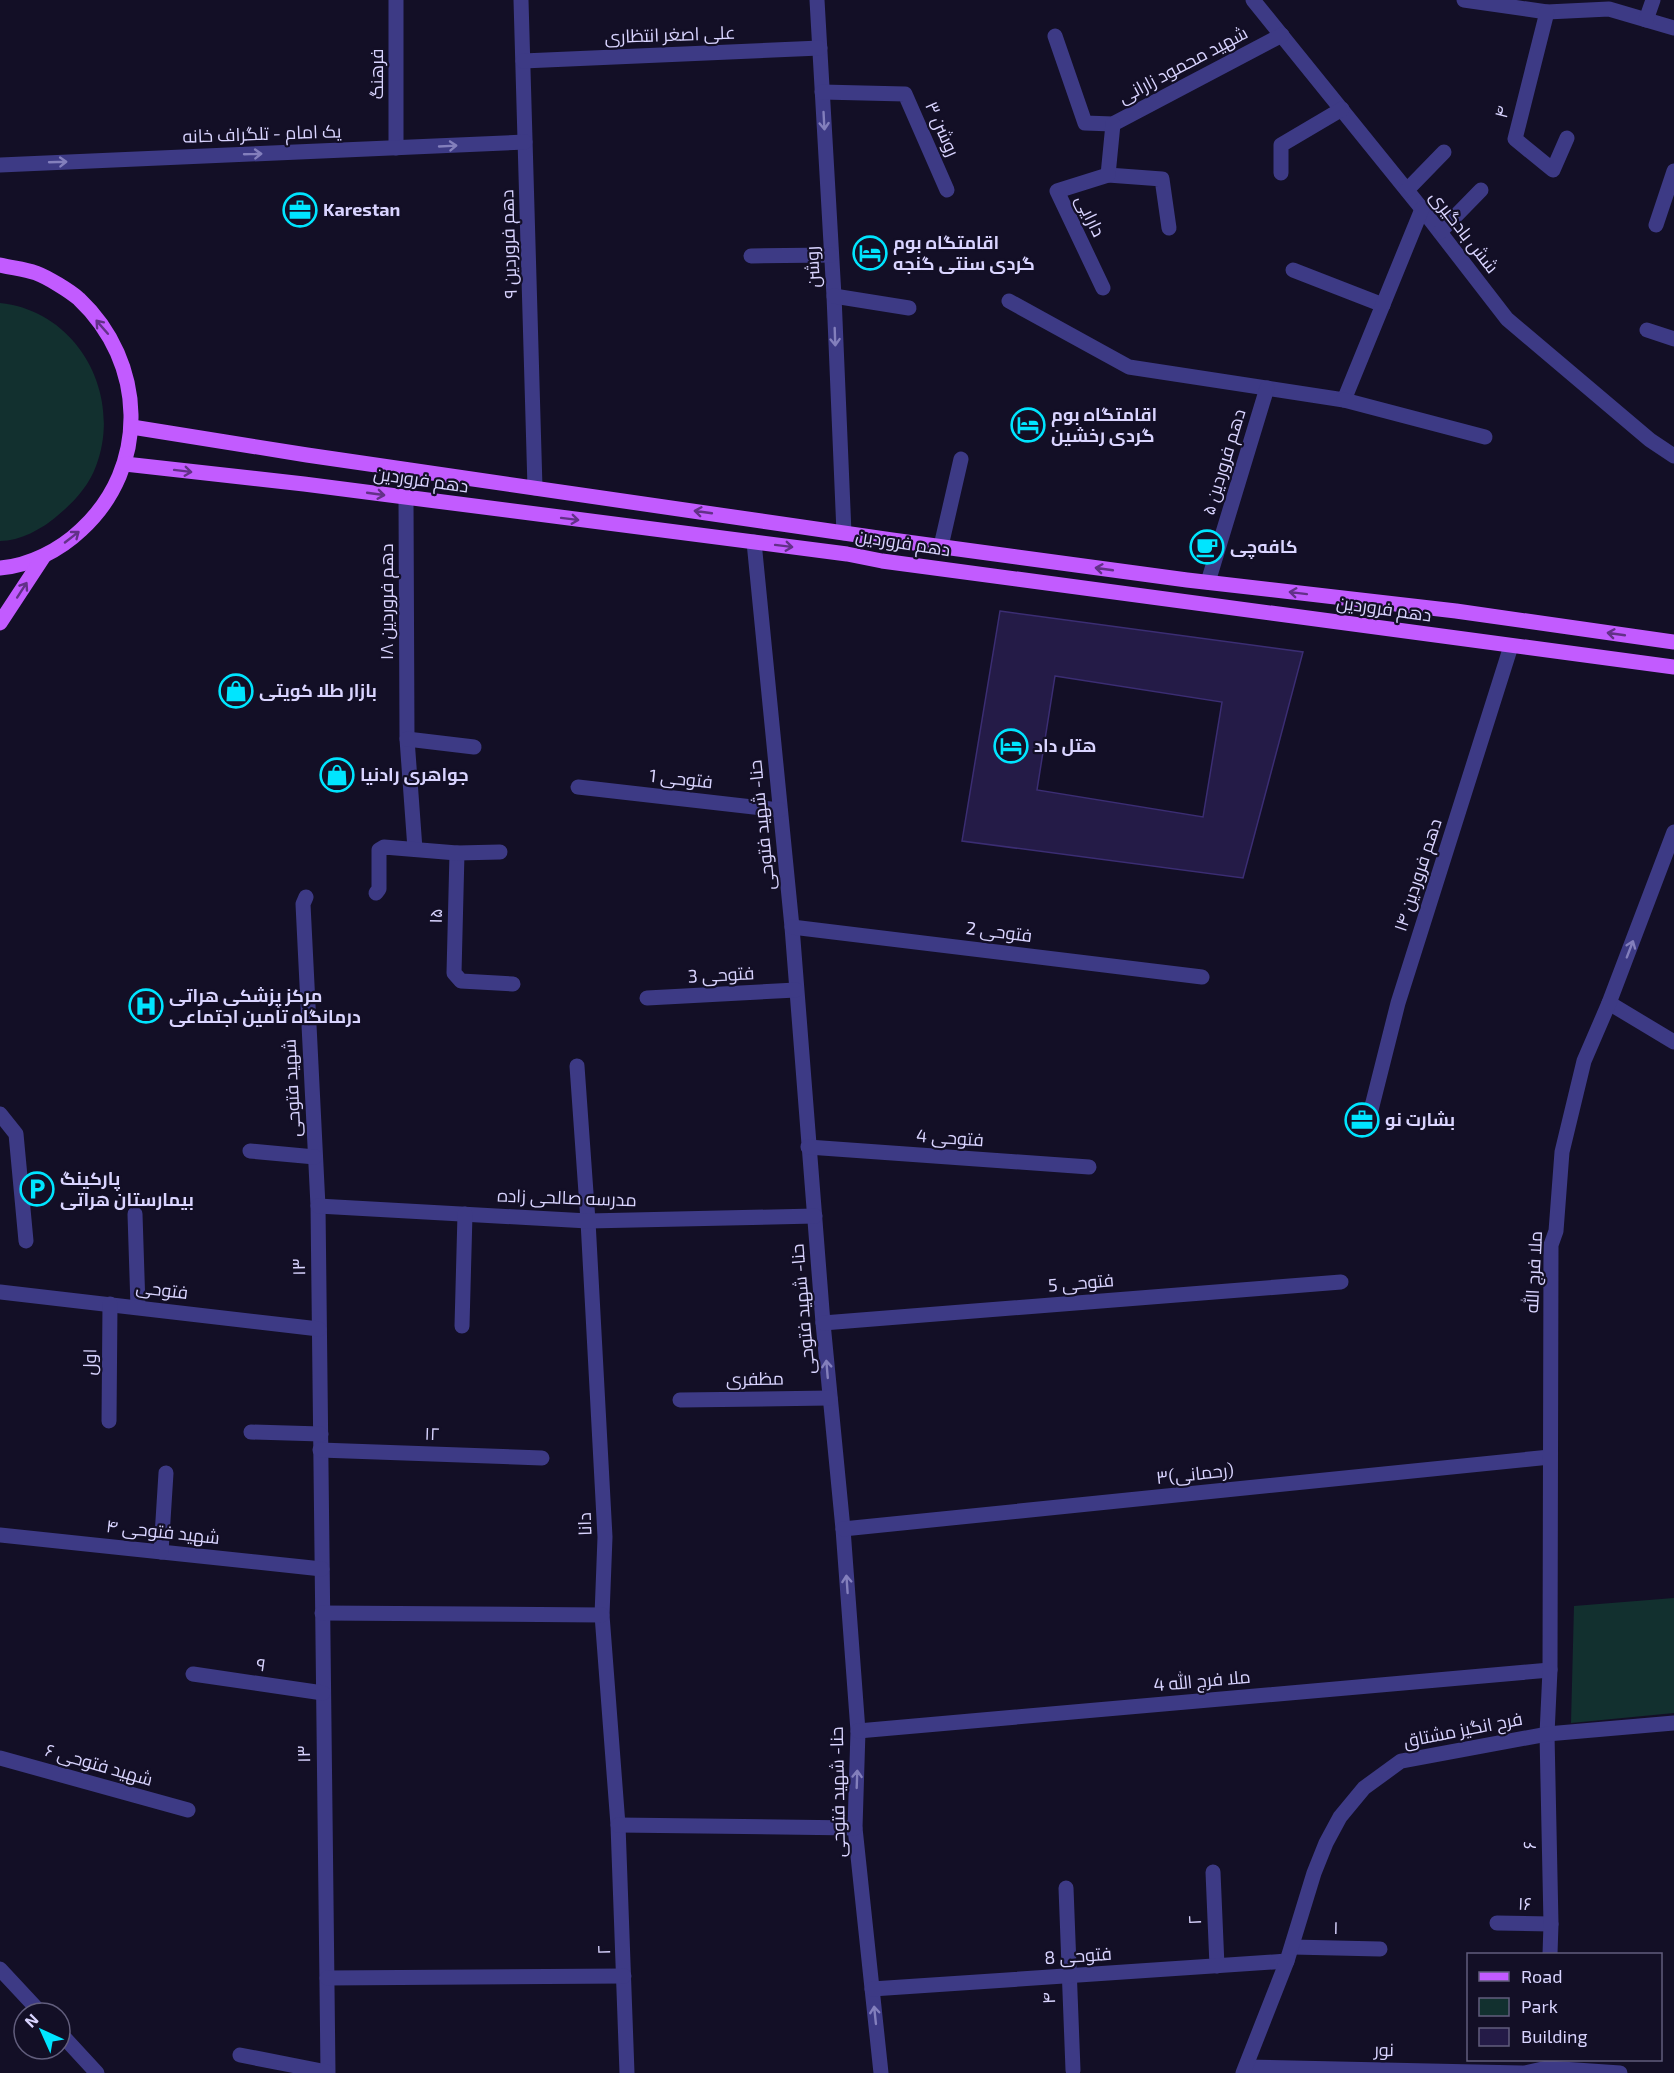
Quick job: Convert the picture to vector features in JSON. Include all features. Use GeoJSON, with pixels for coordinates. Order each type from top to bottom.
{"type":"FeatureCollection","features":[{"type":"Feature","properties":{"kind":"main road"},"geometry":{"type":"LineString","coordinates":[[0,265],[37,274],[78,298],[109,335],[128,379],[132,426],[125,464],[112,492],[94,518],[71,540],[44,556],[9,568],[0,568]]}},
{"type":"Feature","properties":{"kind":"main road","name":"دهم فروردین"},"geometry":{"type":"LineString","coordinates":[[132,426],[307,455],[844,533],[1208,582],[1456,611],[1674,642]]}},
{"type":"Feature","properties":{"kind":"main road","name":"دهم فروردین"},"geometry":{"type":"LineString","coordinates":[[125,464],[304,484],[406,499],[847,554],[882,561],[1674,668]]}},
{"type":"Feature","properties":{"kind":"main road"},"geometry":{"type":"LineString","coordinates":[[0,623],[44,556]]}},
{"type":"Feature","properties":{"kind":"street","name":"فرهنگ"},"geometry":{"type":"LineString","coordinates":[[396,0],[396,148]]}},
{"type":"Feature","properties":{"kind":"street","name":"دهم فروردین ۹"},"geometry":{"type":"LineString","coordinates":[[521,0],[535,488]]}},
{"type":"Feature","properties":{"kind":"street","name":"روشن"},"geometry":{"type":"LineString","coordinates":[[817,0],[834,296],[844,533]]}},
{"type":"Feature","properties":{"kind":"street","name":"شش بادگیری"},"geometry":{"type":"LineString","coordinates":[[1254,0],[1407,190],[1507,319],[1650,440],[1674,456]]}},
{"type":"Feature","properties":{"kind":"street"},"geometry":{"type":"LineString","coordinates":[[1464,0],[1547,12],[1609,9],[1674,28]]}},
{"type":"Feature","properties":{"kind":"street"},"geometry":{"type":"LineString","coordinates":[[1646,20],[1653,0]]}},
{"type":"Feature","properties":{"kind":"street","name":"۴"},"geometry":{"type":"LineString","coordinates":[[1547,12],[1515,139],[1553,170],[1567,138]]}},
{"type":"Feature","properties":{"kind":"street","name":"شهید محمود زارانی"},"geometry":{"type":"LineString","coordinates":[[1055,36],[1085,123],[1113,124],[1282,35]]}},
{"type":"Feature","properties":{"kind":"street","name":"علی اصغر انتظاری"},"geometry":{"type":"LineString","coordinates":[[523,61],[820,48]]}},
{"type":"Feature","properties":{"kind":"street","name":"روشن ۳"},"geometry":{"type":"LineString","coordinates":[[822,92],[905,94],[947,190]]}},
{"type":"Feature","properties":{"kind":"street"},"geometry":{"type":"LineString","coordinates":[[1281,173],[1281,145],[1342,109]]}},
{"type":"Feature","properties":{"kind":"street","name":"دارایی"},"geometry":{"type":"LineString","coordinates":[[1103,288],[1057,191],[1108,175],[1113,124]]}},
{"type":"Feature","properties":{"kind":"street","name":"یک امام - تلگراف خانه"},"geometry":{"type":"LineString","coordinates":[[0,165],[525,142]]}},
{"type":"Feature","properties":{"kind":"street"},"geometry":{"type":"LineString","coordinates":[[1407,190],[1444,152]]}},
{"type":"Feature","properties":{"kind":"street"},"geometry":{"type":"LineString","coordinates":[[1656,225],[1674,171]]}},
{"type":"Feature","properties":{"kind":"street"},"geometry":{"type":"LineString","coordinates":[[1108,175],[1162,179],[1169,228]]}},
{"type":"Feature","properties":{"kind":"street"},"geometry":{"type":"LineString","coordinates":[[1440,232],[1482,190]]}},
{"type":"Feature","properties":{"kind":"street"},"geometry":{"type":"LineString","coordinates":[[1344,400],[1422,209]]}},
{"type":"Feature","properties":{"kind":"street"},"geometry":{"type":"LineString","coordinates":[[751,256],[831,255]]}},
{"type":"Feature","properties":{"kind":"street"},"geometry":{"type":"LineString","coordinates":[[1293,270],[1383,305]]}},
{"type":"Feature","properties":{"kind":"street"},"geometry":{"type":"LineString","coordinates":[[834,296],[909,308]]}},
{"type":"Feature","properties":{"kind":"street"},"geometry":{"type":"LineString","coordinates":[[1009,302],[1129,367],[1344,400],[1485,437]]}},
{"type":"Feature","properties":{"kind":"street"},"geometry":{"type":"LineString","coordinates":[[1647,330],[1674,339]]}},
{"type":"Feature","properties":{"kind":"street","name":"دهم فروردین ۵"},"geometry":{"type":"LineString","coordinates":[[1208,582],[1266,388]]}},
{"type":"Feature","properties":{"kind":"street"},"geometry":{"type":"LineString","coordinates":[[941,546],[961,459]]}},
{"type":"Feature","properties":{"kind":"street","name":"دهم فروردین ۱۸"},"geometry":{"type":"LineString","coordinates":[[406,499],[407,739],[415,849]]}},
{"type":"Feature","properties":{"kind":"street","name":"حنا- شهید فتوحی"},"geometry":{"type":"LineString","coordinates":[[754,542],[792,927],[808,1147],[843,1529],[858,1731],[855,1828],[881,2073]]}},
{"type":"Feature","properties":{"kind":"street","name":"دهم فروردین ۱۴"},"geometry":{"type":"LineString","coordinates":[[1369,1118],[1398,1003],[1511,646]]}},
{"type":"Feature","properties":{"kind":"street"},"geometry":{"type":"LineString","coordinates":[[407,739],[474,747]]}},
{"type":"Feature","properties":{"kind":"street","name":"فتوحی 1"},"geometry":{"type":"LineString","coordinates":[[578,787],[780,810]]}},
{"type":"Feature","properties":{"kind":"street","name":"ملا فرج الله"},"geometry":{"type":"LineString","coordinates":[[1547,1734],[1550,1670],[1551,1245],[1556,1231],[1562,1152],[1584,1061],[1609,1003],[1674,832]]}},
{"type":"Feature","properties":{"kind":"street"},"geometry":{"type":"LineString","coordinates":[[376,893],[379,889],[379,850],[384,847],[457,853],[500,852]]}},
{"type":"Feature","properties":{"kind":"street","name":"۱۵"},"geometry":{"type":"LineString","coordinates":[[457,853],[454,974],[461,981],[513,984]]}},
{"type":"Feature","properties":{"kind":"street","name":"شهید فتوحی"},"geometry":{"type":"LineString","coordinates":[[306,897],[303,904],[318,1206]]}},
{"type":"Feature","properties":{"kind":"street","name":"فتوحی 2"},"geometry":{"type":"LineString","coordinates":[[792,927],[1202,977]]}},
{"type":"Feature","properties":{"kind":"street","name":"فتوحی 3"},"geometry":{"type":"LineString","coordinates":[[647,998],[796,990]]}},
{"type":"Feature","properties":{"kind":"street"},"geometry":{"type":"LineString","coordinates":[[1609,1003],[1674,1042]]}},
{"type":"Feature","properties":{"kind":"street","name":"دانا"},"geometry":{"type":"LineString","coordinates":[[577,1066],[588,1221],[605,1538],[602,1615],[618,1824]]}},
{"type":"Feature","properties":{"kind":"street"},"geometry":{"type":"LineString","coordinates":[[0,1114],[16,1134],[26,1241]]}},
{"type":"Feature","properties":{"kind":"street","name":"فتوحی 4"},"geometry":{"type":"LineString","coordinates":[[808,1147],[1089,1167]]}},
{"type":"Feature","properties":{"kind":"street"},"geometry":{"type":"LineString","coordinates":[[250,1151],[315,1157]]}},
{"type":"Feature","properties":{"kind":"street","name":"مدرسه صالحی زاده"},"geometry":{"type":"LineString","coordinates":[[318,1206],[588,1221],[815,1216]]}},
{"type":"Feature","properties":{"kind":"street","name":"۱۳"},"geometry":{"type":"LineString","coordinates":[[318,1206],[327,2072]]}},
{"type":"Feature","properties":{"kind":"street"},"geometry":{"type":"LineString","coordinates":[[135,1214],[138,1307]]}},
{"type":"Feature","properties":{"kind":"street"},"geometry":{"type":"LineString","coordinates":[[462,1326],[465,1214]]}},
{"type":"Feature","properties":{"kind":"street","name":"فتوحی 5"},"geometry":{"type":"LineString","coordinates":[[823,1323],[1341,1282]]}},
{"type":"Feature","properties":{"kind":"street","name":"فتوحی"},"geometry":{"type":"LineString","coordinates":[[0,1292],[319,1329]]}},
{"type":"Feature","properties":{"kind":"street","name":"اول"},"geometry":{"type":"LineString","coordinates":[[109,1421],[111,1304]]}},
{"type":"Feature","properties":{"kind":"street","name":"مظفری"},"geometry":{"type":"LineString","coordinates":[[680,1400],[830,1398]]}},
{"type":"Feature","properties":{"kind":"street"},"geometry":{"type":"LineString","coordinates":[[251,1432],[321,1442]]}},
{"type":"Feature","properties":{"kind":"street","name":"۱۲"},"geometry":{"type":"LineString","coordinates":[[321,1442],[542,1458]]}},
{"type":"Feature","properties":{"kind":"street","name":"۳(رحمانی)"},"geometry":{"type":"LineString","coordinates":[[843,1529],[1550,1457]]}},
{"type":"Feature","properties":{"kind":"street"},"geometry":{"type":"LineString","coordinates":[[161,1552],[166,1473]]}},
{"type":"Feature","properties":{"kind":"street","name":"شهید فتوحی ۴"},"geometry":{"type":"LineString","coordinates":[[0,1534],[322,1569]]}},
{"type":"Feature","properties":{"kind":"street"},"geometry":{"type":"LineString","coordinates":[[322,1613],[602,1615]]}},
{"type":"Feature","properties":{"kind":"street","name":"4 ملا فرج الله"},"geometry":{"type":"LineString","coordinates":[[858,1731],[1550,1670]]}},
{"type":"Feature","properties":{"kind":"street","name":"۹"},"geometry":{"type":"LineString","coordinates":[[194,1674],[323,1693]]}},
{"type":"Feature","properties":{"kind":"street","name":"فرح انگیز مشتاق"},"geometry":{"type":"LineString","coordinates":[[1244,2070],[1289,1954],[1314,1873],[1326,1843],[1340,1817],[1364,1788],[1401,1761],[1547,1734],[1674,1723]]}},
{"type":"Feature","properties":{"kind":"street","name":"۶"},"geometry":{"type":"LineString","coordinates":[[1547,1734],[1550,1953]]}},
{"type":"Feature","properties":{"kind":"street","name":"شهید فتوحی ۶"},"geometry":{"type":"LineString","coordinates":[[0,1758],[188,1810]]}},
{"type":"Feature","properties":{"kind":"street"},"geometry":{"type":"LineString","coordinates":[[618,1824],[855,1828]]}},
{"type":"Feature","properties":{"kind":"street","name":"۲"},"geometry":{"type":"LineString","coordinates":[[618,1824],[627,2073]]}},
{"type":"Feature","properties":{"kind":"street","name":"۲"},"geometry":{"type":"LineString","coordinates":[[1213,1872],[1217,1966]]}},
{"type":"Feature","properties":{"kind":"street","name":"۴"},"geometry":{"type":"LineString","coordinates":[[1066,1888],[1073,2070]]}},
{"type":"Feature","properties":{"kind":"street","name":"۱۶"},"geometry":{"type":"LineString","coordinates":[[1497,1923],[1551,1924]]}},
{"type":"Feature","properties":{"kind":"street","name":"۱"},"geometry":{"type":"LineString","coordinates":[[1289,1954],[1380,1949]]}},
{"type":"Feature","properties":{"kind":"street","name":"فتوحی 8"},"geometry":{"type":"LineString","coordinates":[[872,1989],[1217,1966],[1289,1954]]}},
{"type":"Feature","properties":{"kind":"street"},"geometry":{"type":"LineString","coordinates":[[0,1969],[30,2001]]}},
{"type":"Feature","properties":{"kind":"street"},"geometry":{"type":"LineString","coordinates":[[327,1978],[624,1976]]}},
{"type":"Feature","properties":{"kind":"street"},"geometry":{"type":"LineString","coordinates":[[72,2046],[98,2073]]}},
{"type":"Feature","properties":{"kind":"street"},"geometry":{"type":"LineString","coordinates":[[240,2055],[327,2072]]}},
{"type":"Feature","properties":{"kind":"street","name":"نور"},"geometry":{"type":"LineString","coordinates":[[1244,2070],[1523,2073],[1547,2064],[1620,2073]]}},
{"type":"Feature","properties":{"kind":"green space"},"geometry":{"type":"Polygon","coordinates":[[[0,303],[28,309],[52,322],[72,339],[87,361],[98,385],[103,412],[103,439],[96,466],[89,480],[80,494],[63,511],[38,530],[23,537],[0,541],[0,303]]]}},
{"type":"Feature","properties":{"kind":"green space"},"geometry":{"type":"Polygon","coordinates":[[[1674,1598],[1674,1713],[1571,1723],[1574,1606],[1674,1598]]]}},
{"type":"Feature","properties":{"kind":"building","name":"هتل داد"},"geometry":{"type":"Polygon","coordinates":[[[1000,611],[1303,652],[1243,878],[962,841],[1000,611]],[[1055,676],[1037,790],[1203,817],[1222,702],[1055,676]]]}},
{"type":"Feature","properties":{"kind":"place","name":"Karestan"},"geometry":{"type":"Point","coordinates":[300,210]}},
{"type":"Feature","properties":{"kind":"place","name":"اقامتگاه بوم گردی سنتی گنجه"},"geometry":{"type":"Point","coordinates":[870,253]}},
{"type":"Feature","properties":{"kind":"place","name":"اقامتگاه بوم گردی رخشین"},"geometry":{"type":"Point","coordinates":[1028,425]}},
{"type":"Feature","properties":{"kind":"place","name":"کافه‌چی"},"geometry":{"type":"Point","coordinates":[1207,547]}},
{"type":"Feature","properties":{"kind":"place","name":"بازار طلا کویتی"},"geometry":{"type":"Point","coordinates":[236,691]}},
{"type":"Feature","properties":{"kind":"place","name":"هتل داد"},"geometry":{"type":"Point","coordinates":[1011,746]}},
{"type":"Feature","properties":{"kind":"place","name":"جواهری رادنیا"},"geometry":{"type":"Point","coordinates":[337,775]}},
{"type":"Feature","properties":{"kind":"place","name":"مرکز پزشکی هراتی درمانگاه تامین اجتماعی"},"geometry":{"type":"Point","coordinates":[146,1006]}},
{"type":"Feature","properties":{"kind":"place","name":"بشارت نو"},"geometry":{"type":"Point","coordinates":[1362,1120]}},
{"type":"Feature","properties":{"kind":"place","name":"پارکینگ بیمارستان هراتی"},"geometry":{"type":"Point","coordinates":[37,1189]}}]}
